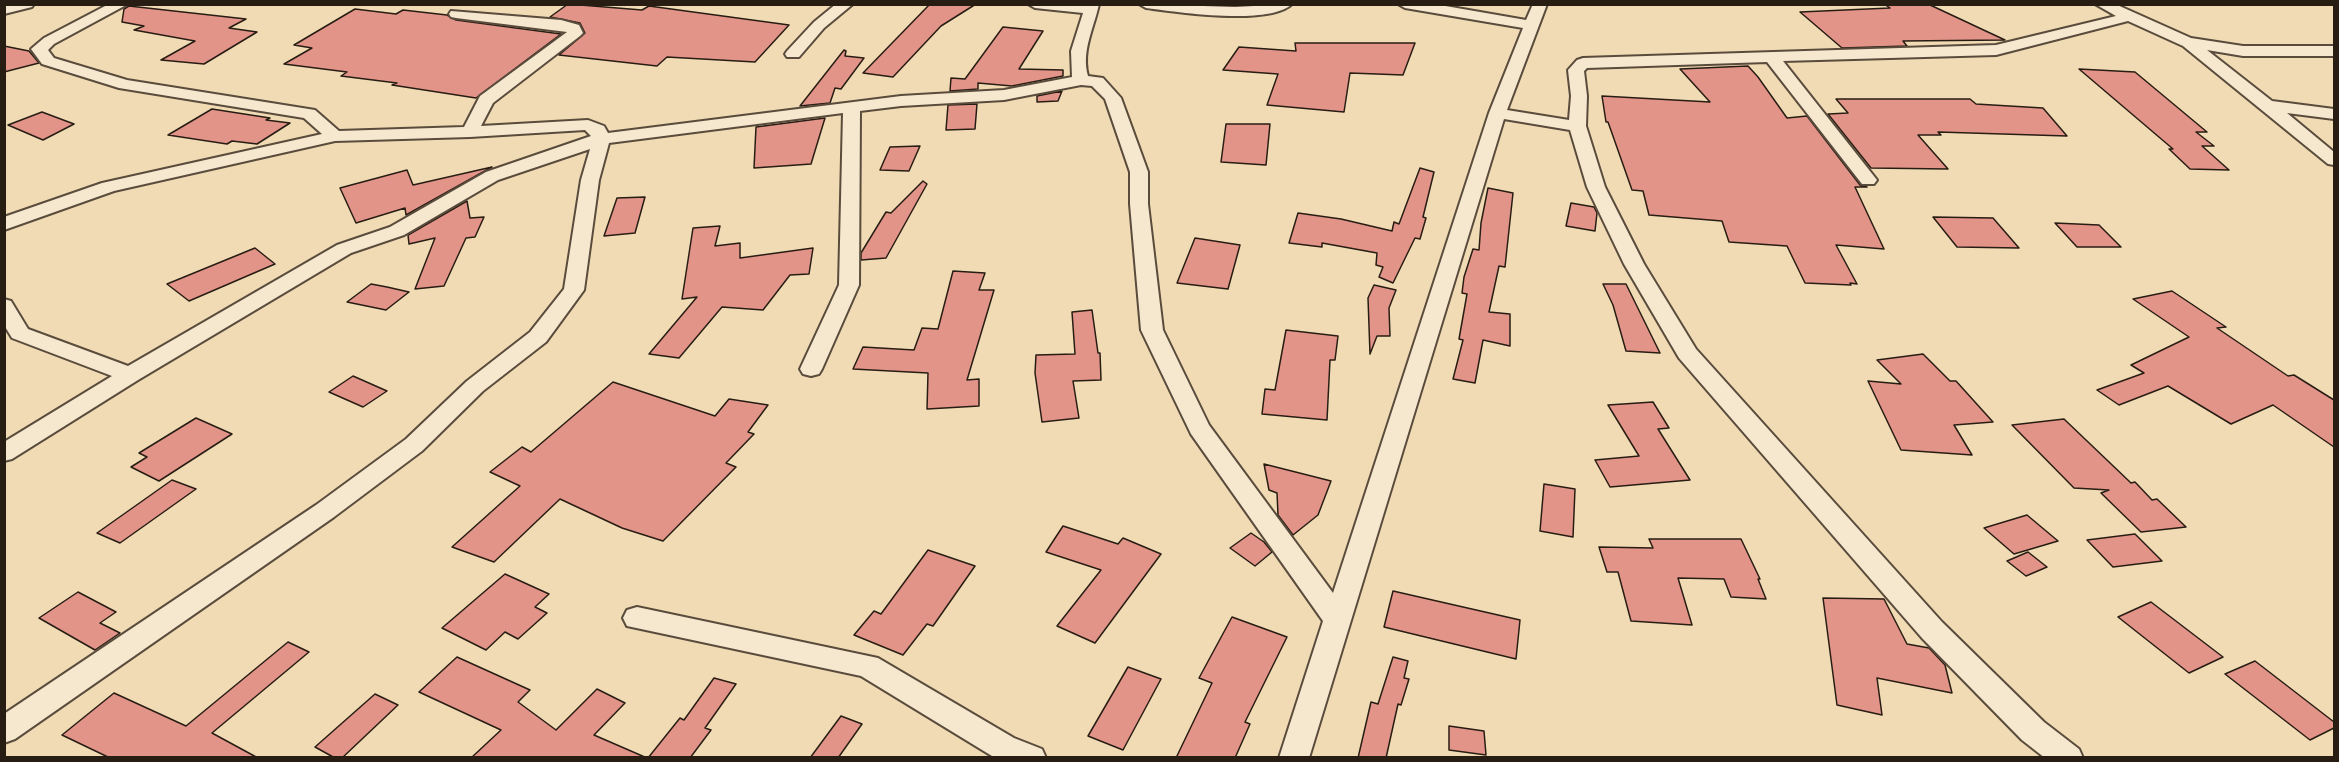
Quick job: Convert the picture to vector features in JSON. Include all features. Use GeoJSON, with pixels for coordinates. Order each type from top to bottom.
{"type":"FeatureCollection","features":[{"type":"Feature","properties":{"kind":"street"},"geometry":{"type":"LineString","coordinates":[[4,10],[27,4]]}},
{"type":"Feature","properties":{"kind":"street"},"geometry":{"type":"LineString","coordinates":[[122,4],[49,41],[39,49],[48,61],[125,85],[309,114],[335,136]]}},
{"type":"Feature","properties":{"kind":"street"},"geometry":{"type":"LineString","coordinates":[[793,54],[819,25],[846,4]]}},
{"type":"Feature","properties":{"kind":"street"},"geometry":{"type":"LineString","coordinates":[[1035,4],[1091,7],[1077,44],[1076,64],[1081,80]]}},
{"type":"Feature","properties":{"kind":"street"},"geometry":{"type":"LineString","coordinates":[[1146,4],[1242,11],[1273,9],[1285,4]]}},
{"type":"Feature","properties":{"kind":"street"},"geometry":{"type":"LineString","coordinates":[[1294,758],[1497,113],[1536,15],[1405,4]]}},
{"type":"Feature","properties":{"kind":"street"},"geometry":{"type":"LineString","coordinates":[[2102,4],[2187,42],[2243,51],[2334,51]]}},
{"type":"Feature","properties":{"kind":"street"},"geometry":{"type":"LineString","coordinates":[[456,14],[561,25],[574,28],[575,33],[486,100],[470,132]]}},
{"type":"Feature","properties":{"kind":"street"},"geometry":{"type":"LineString","coordinates":[[2068,758],[2033,730],[1932,630],[1688,353],[1634,264],[1596,187],[1577,126],[1579,96],[1576,70],[1583,63],[1996,50],[2128,17]]}},
{"type":"Feature","properties":{"kind":"street"},"geometry":{"type":"LineString","coordinates":[[2187,42],[2334,160]]}},
{"type":"Feature","properties":{"kind":"street"},"geometry":{"type":"LineString","coordinates":[[1772,58],[1868,180]]}},
{"type":"Feature","properties":{"kind":"street"},"geometry":{"type":"LineString","coordinates":[[4,453],[130,375],[344,249],[397,231],[492,176],[601,139],[901,101],[1004,95],[1081,80],[1097,81],[1113,98],[1139,172],[1139,204],[1152,330],[1199,428],[1338,621]]}},
{"type":"Feature","properties":{"kind":"street"},"geometry":{"type":"LineString","coordinates":[[2268,106],[2334,114]]}},
{"type":"Feature","properties":{"kind":"street"},"geometry":{"type":"LineString","coordinates":[[811,369],[849,285],[852,107]]}},
{"type":"Feature","properties":{"kind":"street"},"geometry":{"type":"LineString","coordinates":[[1497,113],[1577,126]]}},
{"type":"Feature","properties":{"kind":"street"},"geometry":{"type":"LineString","coordinates":[[4,224],[109,188],[335,136],[470,132],[588,125],[598,130],[601,139],[590,180],[574,290],[538,337],[475,386],[414,445],[334,505],[4,730]]}},
{"type":"Feature","properties":{"kind":"street"},"geometry":{"type":"LineString","coordinates":[[4,305],[20,333],[130,375]]}},
{"type":"Feature","properties":{"kind":"street"},"geometry":{"type":"LineString","coordinates":[[637,618],[868,666],[1003,747],[1031,758]]}},
{"type":"Feature","properties":{"kind":"building"},"geometry":{"type":"Polygon","coordinates":[[[568,4],[642,10],[649,6],[789,25],[755,62],[667,57],[657,66],[559,55],[585,33],[580,23],[550,17],[568,4]]]}},
{"type":"Feature","properties":{"kind":"building"},"geometry":{"type":"Polygon","coordinates":[[[930,4],[976,4],[941,26],[893,77],[863,73],[930,4]]]}},
{"type":"Feature","properties":{"kind":"building"},"geometry":{"type":"Polygon","coordinates":[[[1884,4],[1928,4],[2005,40],[1903,41],[1907,46],[1842,48],[1800,12],[1890,8],[1884,4]]]}},
{"type":"Feature","properties":{"kind":"building"},"geometry":{"type":"Polygon","coordinates":[[[129,6],[246,19],[229,28],[257,32],[204,64],[161,60],[195,41],[134,30],[144,26],[122,22],[124,9],[129,6]]]}},
{"type":"Feature","properties":{"kind":"building"},"geometry":{"type":"Polygon","coordinates":[[[355,9],[396,14],[403,10],[447,15],[456,20],[561,34],[476,98],[392,85],[397,83],[341,76],[347,72],[284,64],[312,48],[294,45],[355,9]]]}},
{"type":"Feature","properties":{"kind":"building"},"geometry":{"type":"Polygon","coordinates":[[[1003,27],[1043,31],[1019,69],[1063,70],[1063,76],[1012,86],[978,83],[978,89],[950,91],[951,78],[965,79],[1003,27]]]}},
{"type":"Feature","properties":{"kind":"building"},"geometry":{"type":"Polygon","coordinates":[[[1295,43],[1415,43],[1403,75],[1350,73],[1344,112],[1267,105],[1278,74],[1223,70],[1239,47],[1296,51],[1295,43]]]}},
{"type":"Feature","properties":{"kind":"building"},"geometry":{"type":"Polygon","coordinates":[[[4,46],[29,51],[39,63],[4,72],[4,46]]]}},
{"type":"Feature","properties":{"kind":"building"},"geometry":{"type":"Polygon","coordinates":[[[844,50],[846,51],[845,56],[864,58],[841,89],[835,88],[830,103],[800,106],[844,50]]]}},
{"type":"Feature","properties":{"kind":"building"},"geometry":{"type":"Polygon","coordinates":[[[1748,66],[1787,118],[1807,116],[1860,185],[1867,187],[1855,187],[1884,249],[1836,245],[1857,284],[1805,283],[1787,246],[1729,242],[1722,221],[1649,215],[1643,191],[1632,190],[1608,122],[1606,122],[1602,96],[1710,102],[1680,69],[1748,66]]]}},
{"type":"Feature","properties":{"kind":"building"},"geometry":{"type":"Polygon","coordinates":[[[2079,69],[2135,72],[2207,132],[2196,132],[2214,146],[2202,146],[2229,170],[2190,169],[2169,149],[2173,149],[2079,69]]]}},
{"type":"Feature","properties":{"kind":"building"},"geometry":{"type":"Polygon","coordinates":[[[1062,91],[1058,101],[1037,102],[1037,96],[1062,91]]]}},
{"type":"Feature","properties":{"kind":"building"},"geometry":{"type":"Polygon","coordinates":[[[1836,99],[1970,99],[1976,104],[2043,108],[2067,136],[1938,132],[1941,135],[1918,135],[1948,169],[1871,168],[1828,114],[1848,113],[1836,99]]]}},
{"type":"Feature","properties":{"kind":"building"},"geometry":{"type":"Polygon","coordinates":[[[977,104],[975,129],[946,130],[948,105],[977,104]]]}},
{"type":"Feature","properties":{"kind":"building"},"geometry":{"type":"Polygon","coordinates":[[[212,109],[290,123],[257,144],[232,141],[227,144],[168,135],[212,109]]]}},
{"type":"Feature","properties":{"kind":"building"},"geometry":{"type":"Polygon","coordinates":[[[42,112],[74,124],[43,140],[8,125],[42,112]]]}},
{"type":"Feature","properties":{"kind":"building"},"geometry":{"type":"Polygon","coordinates":[[[825,118],[811,164],[754,168],[756,127],[825,118]]]}},
{"type":"Feature","properties":{"kind":"building"},"geometry":{"type":"Polygon","coordinates":[[[1226,124],[1270,124],[1266,165],[1221,162],[1226,124]]]}},
{"type":"Feature","properties":{"kind":"building"},"geometry":{"type":"Polygon","coordinates":[[[920,146],[909,171],[880,170],[890,147],[920,146]]]}},
{"type":"Feature","properties":{"kind":"building"},"geometry":{"type":"Polygon","coordinates":[[[492,167],[406,215],[405,208],[356,223],[340,188],[407,170],[413,185],[492,167]]]}},
{"type":"Feature","properties":{"kind":"building"},"geometry":{"type":"Polygon","coordinates":[[[1420,168],[1434,172],[1423,217],[1426,218],[1420,239],[1415,238],[1393,283],[1379,277],[1383,267],[1376,265],[1377,253],[1322,243],[1322,247],[1289,243],[1298,213],[1341,219],[1392,231],[1394,222],[1399,224],[1420,168]]]}},
{"type":"Feature","properties":{"kind":"building"},"geometry":{"type":"Polygon","coordinates":[[[923,181],[927,184],[886,258],[861,260],[861,253],[886,212],[891,213],[923,181]]]}},
{"type":"Feature","properties":{"kind":"building"},"geometry":{"type":"Polygon","coordinates":[[[1488,188],[1513,193],[1505,267],[1499,266],[1489,312],[1510,314],[1510,346],[1483,340],[1475,383],[1453,379],[1463,340],[1459,339],[1467,294],[1462,293],[1464,277],[1473,249],[1479,250],[1481,223],[1488,188]]]}},
{"type":"Feature","properties":{"kind":"building"},"geometry":{"type":"Polygon","coordinates":[[[645,197],[635,233],[604,236],[617,198],[645,197]]]}},
{"type":"Feature","properties":{"kind":"building"},"geometry":{"type":"Polygon","coordinates":[[[467,201],[470,218],[484,217],[475,237],[466,238],[444,286],[415,289],[435,238],[409,244],[408,235],[467,201]]]}},
{"type":"Feature","properties":{"kind":"building"},"geometry":{"type":"Polygon","coordinates":[[[1571,203],[1594,207],[1597,213],[1595,231],[1566,226],[1571,203]]]}},
{"type":"Feature","properties":{"kind":"building"},"geometry":{"type":"Polygon","coordinates":[[[1933,217],[1993,218],[2019,248],[1957,247],[1933,217]]]}},
{"type":"Feature","properties":{"kind":"building"},"geometry":{"type":"Polygon","coordinates":[[[2055,223],[2099,225],[2121,247],[2077,247],[2055,223]]]}},
{"type":"Feature","properties":{"kind":"building"},"geometry":{"type":"Polygon","coordinates":[[[720,226],[715,246],[740,243],[740,258],[813,248],[809,274],[790,275],[763,310],[722,307],[679,358],[649,354],[697,297],[682,299],[693,228],[720,226]]]}},
{"type":"Feature","properties":{"kind":"building"},"geometry":{"type":"Polygon","coordinates":[[[1195,238],[1240,245],[1228,289],[1177,283],[1195,238]]]}},
{"type":"Feature","properties":{"kind":"building"},"geometry":{"type":"Polygon","coordinates":[[[255,248],[275,264],[189,301],[167,284],[255,248]]]}},
{"type":"Feature","properties":{"kind":"building"},"geometry":{"type":"Polygon","coordinates":[[[953,271],[985,273],[979,290],[994,290],[967,380],[979,379],[979,406],[927,409],[928,373],[853,369],[863,347],[914,350],[922,328],[938,329],[953,271]]]}},
{"type":"Feature","properties":{"kind":"building"},"geometry":{"type":"Polygon","coordinates":[[[371,284],[409,292],[386,310],[347,302],[371,284]]]}},
{"type":"Feature","properties":{"kind":"building"},"geometry":{"type":"Polygon","coordinates":[[[1603,284],[1626,284],[1660,353],[1626,351],[1613,305],[1603,284]]]}},
{"type":"Feature","properties":{"kind":"building"},"geometry":{"type":"Polygon","coordinates":[[[1374,285],[1396,290],[1389,308],[1390,336],[1377,336],[1370,354],[1368,298],[1374,285]]]}},
{"type":"Feature","properties":{"kind":"building"},"geometry":{"type":"Polygon","coordinates":[[[2172,291],[2226,327],[2217,328],[2288,376],[2294,375],[2334,400],[2334,447],[2273,405],[2231,424],[2168,386],[2119,405],[2097,390],[2144,373],[2131,365],[2189,337],[2133,299],[2172,291]]]}},
{"type":"Feature","properties":{"kind":"building"},"geometry":{"type":"Polygon","coordinates":[[[1092,310],[1098,353],[1100,353],[1101,380],[1073,381],[1079,418],[1042,422],[1035,373],[1036,355],[1075,354],[1072,312],[1092,310]]]}},
{"type":"Feature","properties":{"kind":"building"},"geometry":{"type":"Polygon","coordinates":[[[1286,330],[1338,336],[1335,360],[1330,360],[1327,420],[1262,414],[1265,389],[1275,390],[1286,330]]]}},
{"type":"Feature","properties":{"kind":"building"},"geometry":{"type":"Polygon","coordinates":[[[1923,354],[1950,381],[1956,381],[1993,422],[1954,425],[1972,455],[1901,450],[1868,381],[1901,384],[1877,360],[1923,354]]]}},
{"type":"Feature","properties":{"kind":"building"},"geometry":{"type":"Polygon","coordinates":[[[353,376],[387,391],[363,407],[329,392],[353,376]]]}},
{"type":"Feature","properties":{"kind":"building"},"geometry":{"type":"Polygon","coordinates":[[[613,382],[715,416],[729,399],[768,405],[748,432],[754,434],[726,463],[736,467],[663,541],[622,528],[560,499],[494,562],[452,547],[520,486],[490,472],[522,447],[531,452],[613,382]]]}},
{"type":"Feature","properties":{"kind":"building"},"geometry":{"type":"Polygon","coordinates":[[[1653,402],[1669,428],[1658,429],[1690,480],[1610,487],[1595,460],[1639,456],[1608,405],[1653,402]]]}},
{"type":"Feature","properties":{"kind":"building"},"geometry":{"type":"Polygon","coordinates":[[[196,418],[232,434],[159,481],[131,467],[147,457],[139,453],[196,418]]]}},
{"type":"Feature","properties":{"kind":"building"},"geometry":{"type":"Polygon","coordinates":[[[2064,419],[2131,483],[2135,482],[2152,500],[2157,499],[2186,527],[2141,532],[2101,493],[2109,490],[2074,488],[2012,425],[2064,419]]]}},
{"type":"Feature","properties":{"kind":"building"},"geometry":{"type":"Polygon","coordinates":[[[1264,464],[1331,481],[1318,515],[1293,535],[1278,515],[1277,493],[1269,490],[1264,464]]]}},
{"type":"Feature","properties":{"kind":"building"},"geometry":{"type":"Polygon","coordinates":[[[172,480],[196,489],[120,543],[97,533],[172,480]]]}},
{"type":"Feature","properties":{"kind":"building"},"geometry":{"type":"Polygon","coordinates":[[[1544,484],[1575,489],[1573,537],[1540,531],[1544,484]]]}},
{"type":"Feature","properties":{"kind":"building"},"geometry":{"type":"Polygon","coordinates":[[[2027,515],[2058,541],[2014,554],[1984,528],[2027,515]]]}},
{"type":"Feature","properties":{"kind":"building"},"geometry":{"type":"Polygon","coordinates":[[[1063,526],[1118,544],[1123,538],[1161,554],[1095,643],[1057,626],[1101,570],[1046,552],[1063,526]]]}},
{"type":"Feature","properties":{"kind":"building"},"geometry":{"type":"Polygon","coordinates":[[[1251,533],[1264,542],[1272,552],[1255,566],[1230,548],[1251,533]]]}},
{"type":"Feature","properties":{"kind":"building"},"geometry":{"type":"Polygon","coordinates":[[[2135,534],[2162,561],[2113,567],[2087,540],[2135,534]]]}},
{"type":"Feature","properties":{"kind":"building"},"geometry":{"type":"Polygon","coordinates":[[[1649,539],[1741,539],[1760,579],[1758,579],[1766,599],[1731,597],[1724,579],[1678,578],[1692,625],[1631,621],[1618,572],[1607,572],[1599,547],[1653,548],[1649,539]]]}},
{"type":"Feature","properties":{"kind":"building"},"geometry":{"type":"Polygon","coordinates":[[[928,550],[975,566],[933,626],[927,624],[903,655],[854,635],[874,611],[881,614],[928,550]]]}},
{"type":"Feature","properties":{"kind":"building"},"geometry":{"type":"Polygon","coordinates":[[[2028,552],[2047,567],[2026,576],[2007,561],[2028,552]]]}},
{"type":"Feature","properties":{"kind":"building"},"geometry":{"type":"Polygon","coordinates":[[[505,574],[549,594],[535,607],[547,613],[518,639],[505,632],[486,650],[442,628],[505,574]]]}},
{"type":"Feature","properties":{"kind":"building"},"geometry":{"type":"Polygon","coordinates":[[[1393,591],[1520,620],[1516,659],[1384,627],[1393,591]]]}},
{"type":"Feature","properties":{"kind":"building"},"geometry":{"type":"Polygon","coordinates":[[[78,592],[116,612],[100,623],[120,633],[95,650],[39,618],[78,592]]]}},
{"type":"Feature","properties":{"kind":"building"},"geometry":{"type":"Polygon","coordinates":[[[1823,598],[1884,599],[1907,644],[1929,648],[1945,665],[1952,693],[1877,678],[1882,715],[1837,705],[1823,598]]]}},
{"type":"Feature","properties":{"kind":"building"},"geometry":{"type":"Polygon","coordinates":[[[2151,602],[2223,657],[2189,673],[2118,617],[2151,602]]]}},
{"type":"Feature","properties":{"kind":"building"},"geometry":{"type":"Polygon","coordinates":[[[1232,617],[1287,637],[1245,722],[1250,724],[1235,758],[1176,758],[1212,683],[1199,678],[1232,617]]]}},
{"type":"Feature","properties":{"kind":"building"},"geometry":{"type":"Polygon","coordinates":[[[288,642],[309,652],[212,733],[258,758],[110,758],[62,735],[114,693],[186,726],[288,642]]]}},
{"type":"Feature","properties":{"kind":"building"},"geometry":{"type":"Polygon","coordinates":[[[457,657],[530,690],[518,702],[556,730],[597,689],[625,703],[594,735],[647,758],[471,758],[501,730],[419,692],[457,657]]]}},
{"type":"Feature","properties":{"kind":"building"},"geometry":{"type":"Polygon","coordinates":[[[1393,657],[1408,661],[1404,678],[1409,679],[1401,705],[1398,704],[1386,758],[1358,758],[1371,702],[1378,704],[1393,657]]]}},
{"type":"Feature","properties":{"kind":"building"},"geometry":{"type":"Polygon","coordinates":[[[2255,661],[2334,722],[2334,728],[2310,740],[2225,674],[2255,661]]]}},
{"type":"Feature","properties":{"kind":"building"},"geometry":{"type":"Polygon","coordinates":[[[1128,667],[1161,679],[1123,750],[1088,736],[1128,667]]]}},
{"type":"Feature","properties":{"kind":"building"},"geometry":{"type":"Polygon","coordinates":[[[714,678],[736,684],[705,728],[711,730],[690,758],[648,758],[680,718],[684,720],[714,678]]]}},
{"type":"Feature","properties":{"kind":"building"},"geometry":{"type":"Polygon","coordinates":[[[375,694],[398,705],[342,758],[335,758],[315,747],[375,694]]]}},
{"type":"Feature","properties":{"kind":"building"},"geometry":{"type":"Polygon","coordinates":[[[841,716],[862,724],[838,758],[810,758],[841,716]]]}},
{"type":"Feature","properties":{"kind":"building"},"geometry":{"type":"Polygon","coordinates":[[[1449,726],[1484,731],[1486,755],[1449,750],[1449,726]]]}}]}
